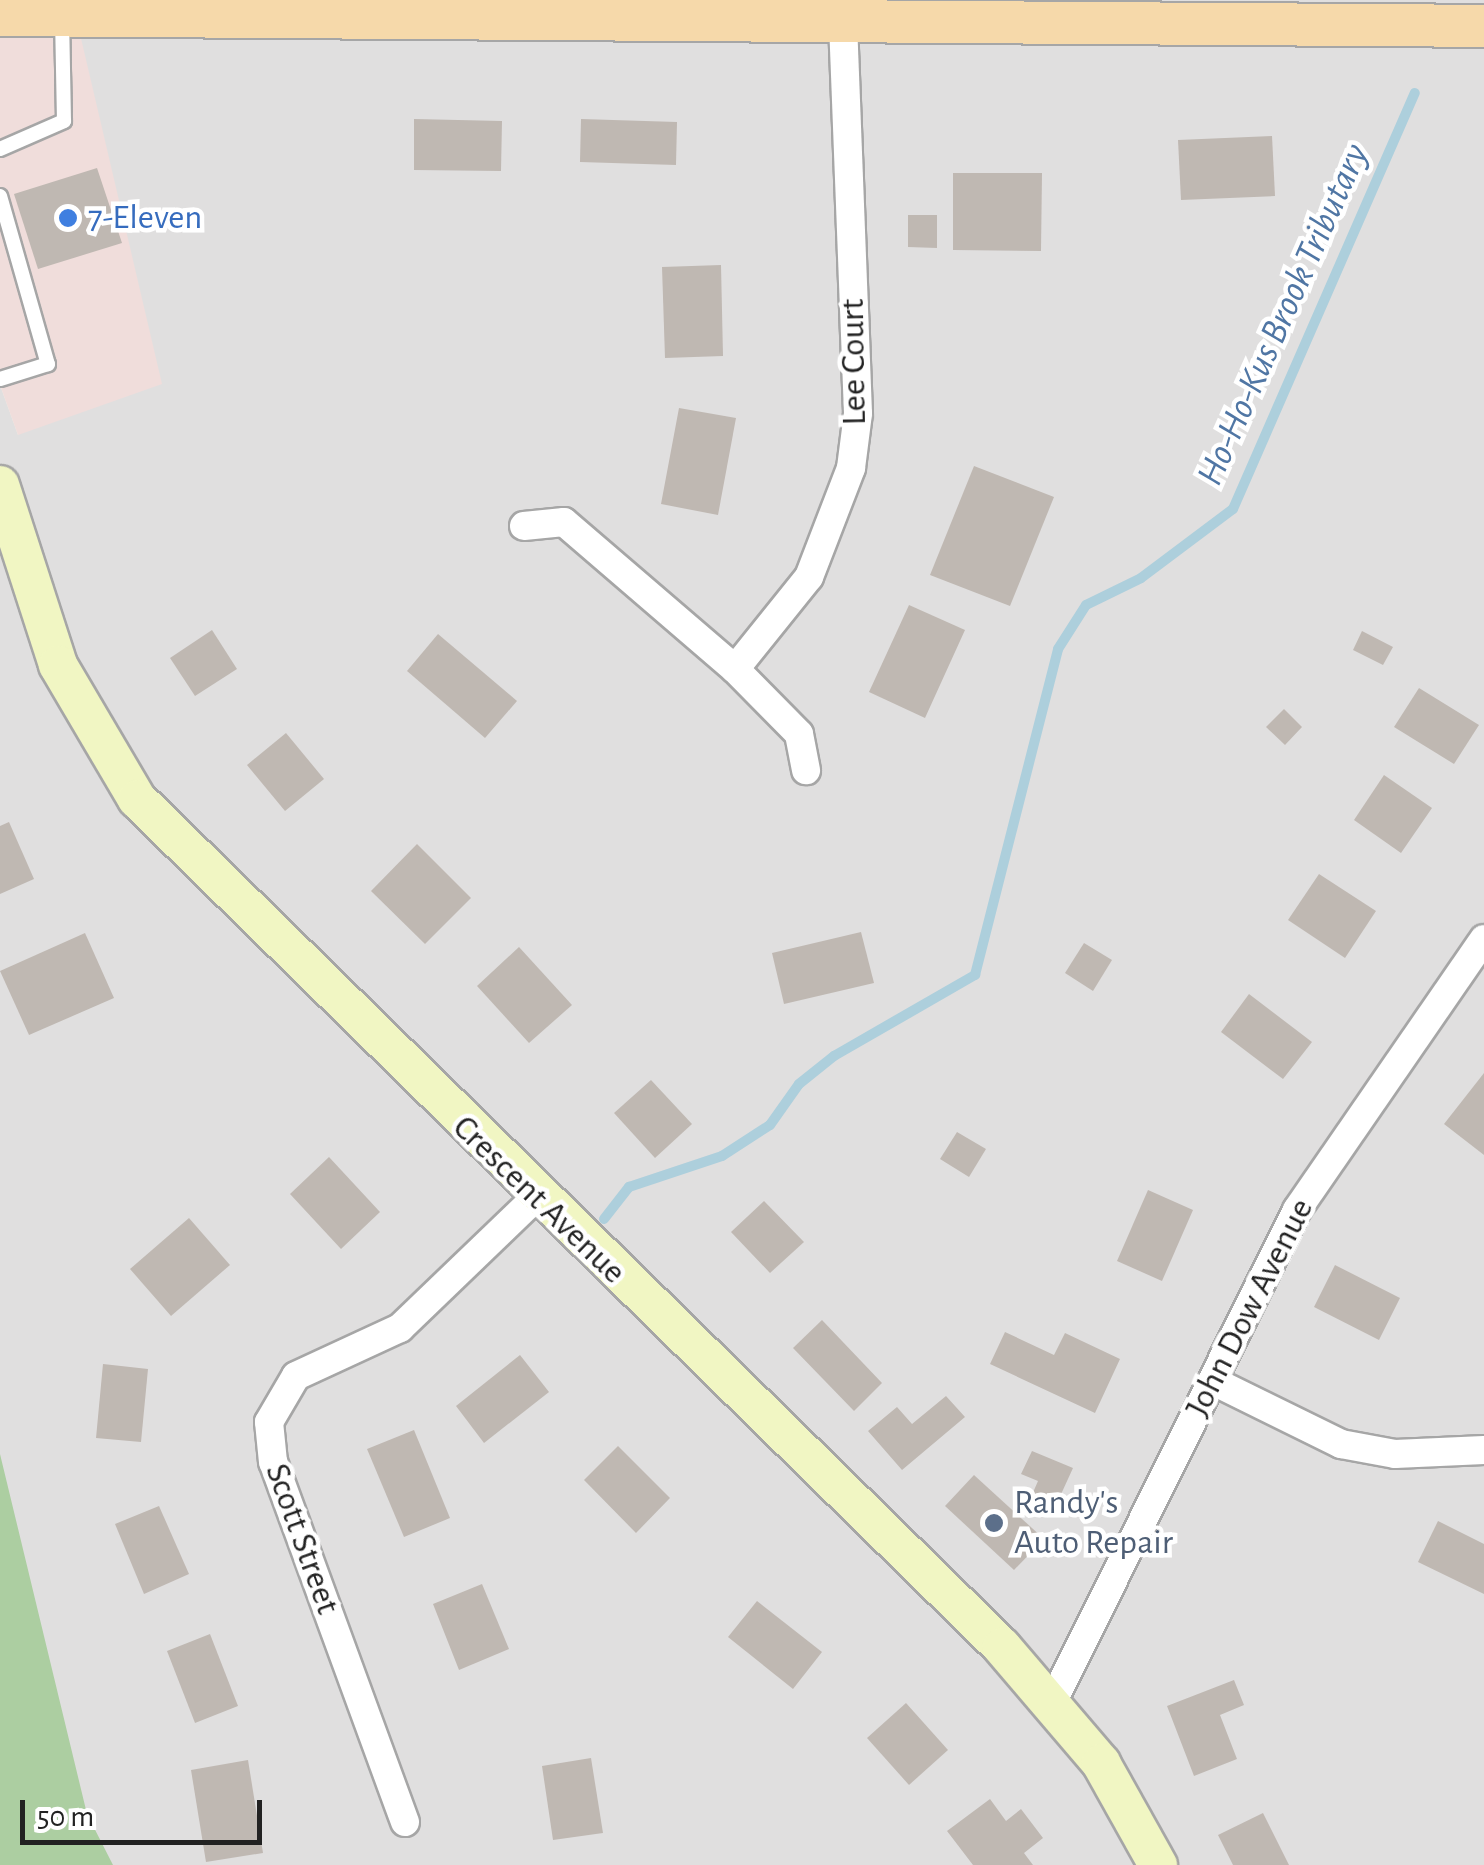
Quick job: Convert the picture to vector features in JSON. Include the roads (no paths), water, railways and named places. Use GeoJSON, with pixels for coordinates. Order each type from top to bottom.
{"type":"FeatureCollection","features":[{"type":"Feature","properties":{"kind":"main road"},"geometry":{"type":"LineString","coordinates":[[0,14],[727,10],[843,21],[1484,26]]}},
{"type":"Feature","properties":{"kind":"main road","name":"Crescent Avenue"},"geometry":{"type":"LineString","coordinates":[[0,486],[58,665],[137,799],[536,1197],[1053,1701],[1101,1763],[1158,1865]]}},
{"type":"Feature","properties":{"kind":"street","name":"Lee Court"},"geometry":{"type":"LineString","coordinates":[[736,669],[809,577],[851,468],[858,413],[843,21]]}},
{"type":"Feature","properties":{"kind":"street"},"geometry":{"type":"LineString","coordinates":[[524,526],[564,522],[736,669],[799,734],[806,770]]}},
{"type":"Feature","properties":{"kind":"street","name":"John Dow Avenue"},"geometry":{"type":"LineString","coordinates":[[1053,1701],[1330,1152],[1484,938]]}},
{"type":"Feature","properties":{"kind":"street","name":"Scott Street"},"geometry":{"type":"LineString","coordinates":[[406,1822],[273,1462],[269,1422],[296,1376],[400,1328],[536,1197]]}},
{"type":"Feature","properties":{"kind":"street"},"geometry":{"type":"LineString","coordinates":[[1214,1382],[1341,1444],[1395,1454],[1484,1450]]}},
{"type":"Feature","properties":{"kind":"lane"},"geometry":{"type":"LineString","coordinates":[[0,149],[64,121],[62,14]]}},
{"type":"Feature","properties":{"kind":"lane"},"geometry":{"type":"LineString","coordinates":[[0,196],[48,364],[0,379]]}},
{"type":"Feature","properties":{"kind":"waterway","name":"Ho-Ho-Kus Brook Tributary"},"geometry":{"type":"LineString","coordinates":[[604,1219],[629,1187],[722,1156],[770,1125],[799,1084],[834,1056],[975,975],[1058,649],[1086,605],[1141,578],[1233,509],[1415,93]]}},
{"type":"Feature","properties":{"kind":"place","name":"7-Eleven"},"geometry":{"type":"Point","coordinates":[68,218]}},
{"type":"Feature","properties":{"kind":"place","name":"Randy's Auto Repair"},"geometry":{"type":"Point","coordinates":[994,1523]}}]}
